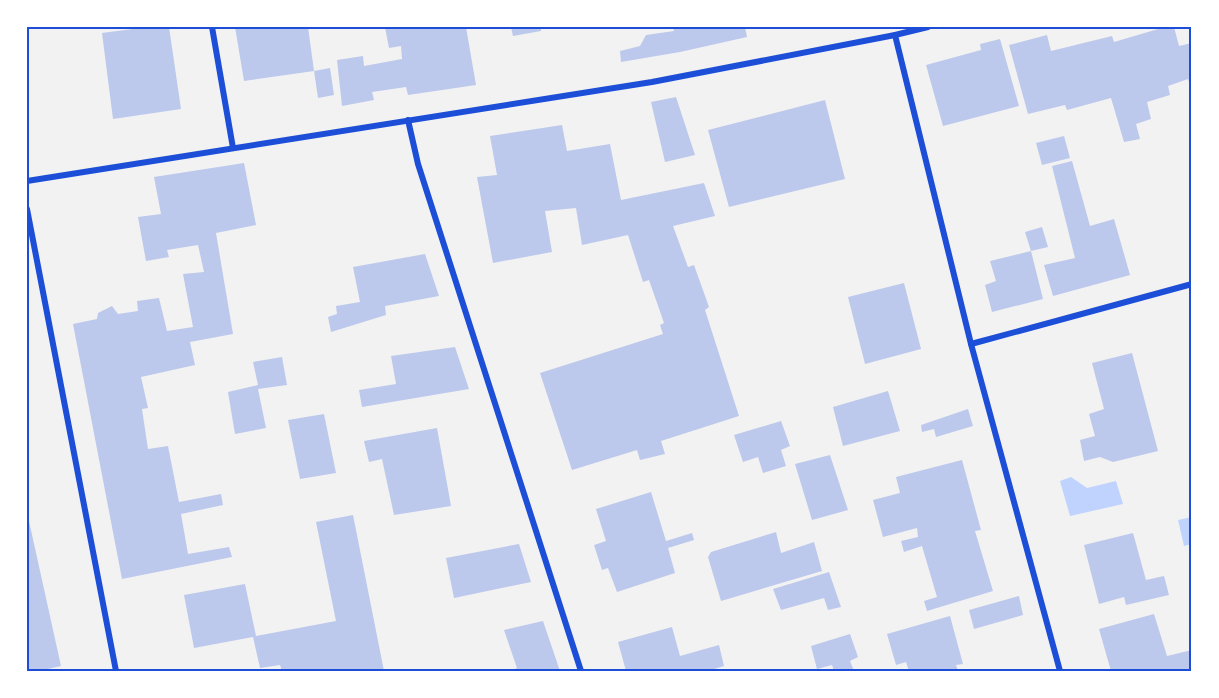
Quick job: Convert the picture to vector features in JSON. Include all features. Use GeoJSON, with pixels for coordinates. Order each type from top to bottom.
{"type":"FeatureCollection","features":[{"type":"Feature","properties":{"kind":"street"},"geometry":{"type":"LineString","coordinates":[[212,27],[233,148]]}},
{"type":"Feature","properties":{"kind":"street"},"geometry":{"type":"LineString","coordinates":[[27,181],[652,82],[928,27]]}},
{"type":"Feature","properties":{"kind":"street"},"geometry":{"type":"LineString","coordinates":[[895,35],[971,344],[1060,671]]}},
{"type":"Feature","properties":{"kind":"street"},"geometry":{"type":"LineString","coordinates":[[408,120],[418,164],[581,671]]}},
{"type":"Feature","properties":{"kind":"street"},"geometry":{"type":"LineString","coordinates":[[27,208],[116,671]]}},
{"type":"Feature","properties":{"kind":"street"},"geometry":{"type":"LineString","coordinates":[[971,344],[1192,284]]}},
{"type":"Feature","properties":{"kind":"water"},"geometry":{"type":"Polygon","coordinates":[[[1071,477],[1087,488],[1116,481],[1123,504],[1070,516],[1060,481],[1071,477]]]}},
{"type":"Feature","properties":{"kind":"water"},"geometry":{"type":"Polygon","coordinates":[[[1192,517],[1192,544],[1184,546],[1178,520],[1192,517]]]}},
{"type":"Feature","properties":{"kind":"building"},"geometry":{"type":"Polygon","coordinates":[[[148,27],[169,27],[181,109],[113,119],[102,33],[148,27]]]}},
{"type":"Feature","properties":{"kind":"building"},"geometry":{"type":"Polygon","coordinates":[[[235,27],[308,27],[314,71],[244,81],[235,27]]]}},
{"type":"Feature","properties":{"kind":"building"},"geometry":{"type":"Polygon","coordinates":[[[385,27],[466,27],[476,85],[408,95],[406,87],[372,92],[374,100],[342,106],[337,60],[363,56],[364,66],[402,59],[401,46],[389,48],[385,27]]]}},
{"type":"Feature","properties":{"kind":"building"},"geometry":{"type":"Polygon","coordinates":[[[511,27],[541,27],[541,31],[513,36],[511,27]]]}},
{"type":"Feature","properties":{"kind":"building"},"geometry":{"type":"Polygon","coordinates":[[[673,27],[745,27],[747,37],[621,62],[620,51],[640,46],[646,35],[674,31],[673,27]]]}},
{"type":"Feature","properties":{"kind":"building"},"geometry":{"type":"Polygon","coordinates":[[[1165,27],[1174,27],[1179,46],[1192,43],[1192,91],[1188,79],[1168,86],[1170,95],[1147,102],[1151,119],[1136,124],[1140,139],[1124,142],[1111,98],[1067,110],[1065,105],[1028,114],[1009,45],[1047,35],[1051,51],[1112,36],[1114,42],[1165,27]]]}},
{"type":"Feature","properties":{"kind":"building"},"geometry":{"type":"Polygon","coordinates":[[[1000,39],[1019,106],[943,126],[926,65],[981,50],[980,44],[1000,39]]]}},
{"type":"Feature","properties":{"kind":"building"},"geometry":{"type":"Polygon","coordinates":[[[330,68],[334,95],[318,98],[314,71],[330,68]]]}},
{"type":"Feature","properties":{"kind":"building"},"geometry":{"type":"Polygon","coordinates":[[[676,97],[695,155],[665,162],[651,102],[676,97]]]}},
{"type":"Feature","properties":{"kind":"building"},"geometry":{"type":"Polygon","coordinates":[[[825,100],[845,179],[729,207],[708,130],[825,100]]]}},
{"type":"Feature","properties":{"kind":"building"},"geometry":{"type":"Polygon","coordinates":[[[562,125],[567,151],[610,144],[621,200],[704,183],[715,216],[673,226],[688,267],[694,265],[709,307],[705,310],[739,416],[661,441],[665,454],[640,460],[637,450],[572,470],[540,373],[663,334],[660,325],[664,323],[649,280],[643,282],[628,235],[582,245],[576,208],[545,211],[552,252],[493,263],[477,177],[497,175],[490,136],[562,125]]]}},
{"type":"Feature","properties":{"kind":"building"},"geometry":{"type":"Polygon","coordinates":[[[1064,136],[1070,158],[1042,165],[1036,143],[1064,136]]]}},
{"type":"Feature","properties":{"kind":"building"},"geometry":{"type":"Polygon","coordinates":[[[1072,161],[1090,226],[1114,219],[1130,275],[1053,296],[1044,265],[1075,258],[1052,166],[1072,161]]]}},
{"type":"Feature","properties":{"kind":"building"},"geometry":{"type":"Polygon","coordinates":[[[244,163],[256,225],[216,233],[233,334],[190,342],[195,365],[141,377],[148,408],[142,409],[148,449],[168,446],[179,502],[221,494],[223,505],[181,514],[188,554],[229,547],[232,557],[122,579],[73,324],[97,319],[98,313],[112,306],[118,314],[138,311],[137,301],[159,298],[167,331],[193,327],[183,274],[204,272],[198,245],[167,250],[169,257],[146,261],[138,217],[161,214],[154,177],[244,163]]]}},
{"type":"Feature","properties":{"kind":"building"},"geometry":{"type":"Polygon","coordinates":[[[1042,227],[1048,247],[1031,251],[1025,232],[1042,227]]]}},
{"type":"Feature","properties":{"kind":"building"},"geometry":{"type":"Polygon","coordinates":[[[1031,251],[1043,299],[992,312],[985,285],[996,281],[990,261],[1031,251]]]}},
{"type":"Feature","properties":{"kind":"building"},"geometry":{"type":"Polygon","coordinates":[[[425,254],[439,296],[385,306],[386,315],[331,332],[328,317],[337,314],[336,306],[360,302],[353,267],[425,254]]]}},
{"type":"Feature","properties":{"kind":"building"},"geometry":{"type":"Polygon","coordinates":[[[904,283],[921,349],[865,364],[848,297],[904,283]]]}},
{"type":"Feature","properties":{"kind":"building"},"geometry":{"type":"Polygon","coordinates":[[[455,347],[469,389],[362,407],[359,390],[396,384],[391,356],[455,347]]]}},
{"type":"Feature","properties":{"kind":"building"},"geometry":{"type":"Polygon","coordinates":[[[1132,353],[1158,451],[1113,462],[1100,457],[1084,461],[1080,440],[1095,436],[1089,414],[1104,409],[1092,363],[1132,353]]]}},
{"type":"Feature","properties":{"kind":"building"},"geometry":{"type":"Polygon","coordinates":[[[282,357],[287,385],[258,389],[266,428],[235,434],[228,392],[258,385],[253,362],[282,357]]]}},
{"type":"Feature","properties":{"kind":"building"},"geometry":{"type":"Polygon","coordinates":[[[888,391],[900,431],[843,446],[833,407],[888,391]]]}},
{"type":"Feature","properties":{"kind":"building"},"geometry":{"type":"Polygon","coordinates":[[[968,409],[973,426],[936,437],[934,429],[922,432],[921,425],[968,409]]]}},
{"type":"Feature","properties":{"kind":"building"},"geometry":{"type":"Polygon","coordinates":[[[324,414],[336,473],[300,479],[288,420],[324,414]]]}},
{"type":"Feature","properties":{"kind":"building"},"geometry":{"type":"Polygon","coordinates":[[[781,421],[790,446],[781,450],[786,466],[763,473],[758,457],[743,462],[734,435],[781,421]]]}},
{"type":"Feature","properties":{"kind":"building"},"geometry":{"type":"Polygon","coordinates":[[[437,428],[451,506],[394,515],[382,459],[369,462],[364,441],[437,428]]]}},
{"type":"Feature","properties":{"kind":"building"},"geometry":{"type":"Polygon","coordinates":[[[830,455],[848,510],[812,520],[795,464],[830,455]]]}},
{"type":"Feature","properties":{"kind":"building"},"geometry":{"type":"Polygon","coordinates":[[[962,460],[981,530],[975,531],[993,591],[927,611],[924,601],[937,597],[922,546],[904,552],[901,541],[918,537],[917,528],[883,537],[873,500],[900,493],[896,477],[962,460]]]}},
{"type":"Feature","properties":{"kind":"building"},"geometry":{"type":"Polygon","coordinates":[[[651,492],[666,541],[692,533],[694,540],[668,548],[675,573],[617,592],[608,568],[602,570],[594,545],[606,541],[596,509],[651,492]]]}},
{"type":"Feature","properties":{"kind":"building"},"geometry":{"type":"Polygon","coordinates":[[[27,512],[61,666],[39,671],[27,671],[27,512]]]}},
{"type":"Feature","properties":{"kind":"building"},"geometry":{"type":"Polygon","coordinates":[[[353,515],[384,671],[282,671],[280,665],[260,668],[253,637],[194,648],[184,595],[245,584],[256,636],[336,621],[316,522],[353,515]]]}},
{"type":"Feature","properties":{"kind":"building"},"geometry":{"type":"Polygon","coordinates":[[[776,532],[781,553],[814,542],[822,571],[721,601],[708,557],[711,552],[776,532]]]}},
{"type":"Feature","properties":{"kind":"building"},"geometry":{"type":"Polygon","coordinates":[[[1133,533],[1146,580],[1164,576],[1169,595],[1126,605],[1124,597],[1099,604],[1084,545],[1133,533]]]}},
{"type":"Feature","properties":{"kind":"building"},"geometry":{"type":"Polygon","coordinates":[[[519,544],[531,582],[454,598],[446,558],[519,544]]]}},
{"type":"Feature","properties":{"kind":"building"},"geometry":{"type":"Polygon","coordinates":[[[829,572],[841,607],[828,610],[824,598],[781,610],[773,589],[829,572]]]}},
{"type":"Feature","properties":{"kind":"building"},"geometry":{"type":"Polygon","coordinates":[[[1019,596],[1023,615],[974,629],[969,610],[1019,596]]]}},
{"type":"Feature","properties":{"kind":"building"},"geometry":{"type":"Polygon","coordinates":[[[1154,614],[1167,656],[1192,650],[1192,671],[1111,671],[1099,629],[1154,614]]]}},
{"type":"Feature","properties":{"kind":"building"},"geometry":{"type":"Polygon","coordinates":[[[950,616],[963,664],[956,665],[958,671],[909,671],[906,662],[896,665],[887,634],[950,616]]]}},
{"type":"Feature","properties":{"kind":"building"},"geometry":{"type":"Polygon","coordinates":[[[543,621],[560,671],[510,671],[517,668],[504,630],[543,621]]]}},
{"type":"Feature","properties":{"kind":"building"},"geometry":{"type":"Polygon","coordinates":[[[672,627],[680,656],[719,645],[724,666],[708,671],[626,671],[618,642],[672,627]]]}},
{"type":"Feature","properties":{"kind":"building"},"geometry":{"type":"Polygon","coordinates":[[[850,634],[858,657],[850,661],[854,671],[834,671],[832,665],[817,669],[811,646],[850,634]]]}}]}
